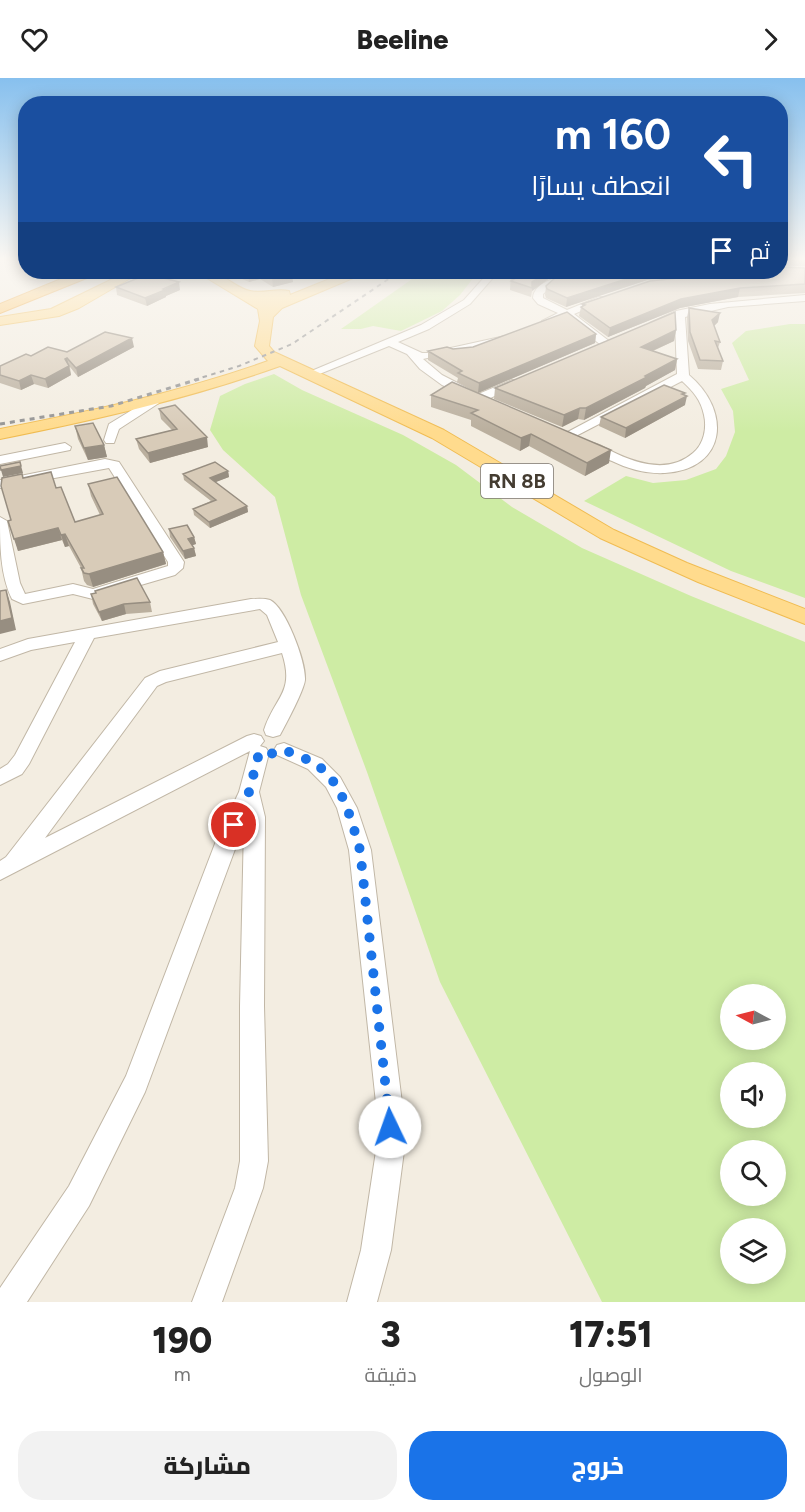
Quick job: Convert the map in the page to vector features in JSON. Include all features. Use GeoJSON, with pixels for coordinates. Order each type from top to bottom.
{"type":"FeatureCollection","features":[{"type":"Feature","properties":{"kind":"main road"},"geometry":{"type":"LineString","coordinates":[[0,321],[26,317]]}},
{"type":"Feature","properties":{"kind":"main road","name":"RN 8B"},"geometry":{"type":"LineString","coordinates":[[267,317],[262,346],[269,355],[436,433],[484,459],[564,511],[607,534],[709,579],[805,617]]}},
{"type":"Feature","properties":{"kind":"main road"},"geometry":{"type":"LineString","coordinates":[[0,434],[211,386],[281,361]]}},
{"type":"Feature","properties":{"kind":"street"},"geometry":{"type":"LineString","coordinates":[[308,375],[392,343],[442,317]]}},
{"type":"Feature","properties":{"kind":"street"},"geometry":{"type":"LineString","coordinates":[[540,324],[558,317]]}},
{"type":"Feature","properties":{"kind":"street"},"geometry":{"type":"LineString","coordinates":[[569,317],[600,345],[620,340]]}},
{"type":"Feature","properties":{"kind":"street"},"geometry":{"type":"LineString","coordinates":[[640,331],[671,317]]}},
{"type":"Feature","properties":{"kind":"street"},"geometry":{"type":"LineString","coordinates":[[680,317],[683,376],[705,399],[712,420],[708,447],[701,455],[687,463],[668,469],[636,466],[563,433],[683,376]]}},
{"type":"Feature","properties":{"kind":"street"},"geometry":{"type":"LineString","coordinates":[[392,343],[420,356],[440,354],[513,334]]}},
{"type":"Feature","properties":{"kind":"street"},"geometry":{"type":"LineString","coordinates":[[412,353],[440,380],[499,406]]}},
{"type":"Feature","properties":{"kind":"street"},"geometry":{"type":"LineString","coordinates":[[480,398],[532,375]]}},
{"type":"Feature","properties":{"kind":"street"},"geometry":{"type":"LineString","coordinates":[[110,440],[113,428],[155,400]]}},
{"type":"Feature","properties":{"kind":"street"},"geometry":{"type":"LineString","coordinates":[[0,460],[65,447]]}},
{"type":"Feature","properties":{"kind":"street"},"geometry":{"type":"LineString","coordinates":[[0,484],[110,463],[114,465],[177,562],[175,568],[170,572],[93,594],[73,589],[23,599],[18,596],[12,583],[3,553],[0,521]]}},
{"type":"Feature","properties":{"kind":"street"},"geometry":{"type":"LineString","coordinates":[[0,655],[28,645],[240,606],[264,604],[275,614],[296,669],[297,678],[294,689],[275,722],[249,792],[226,841],[136,1083],[80,1196],[9,1302]]}},
{"type":"Feature","properties":{"kind":"street"},"geometry":{"type":"LineString","coordinates":[[0,778],[15,769],[22,759],[88,634]]}},
{"type":"Feature","properties":{"kind":"street"},"geometry":{"type":"LineString","coordinates":[[8,866],[152,682],[160,677],[286,646]]}},
{"type":"Feature","properties":{"kind":"street"},"geometry":{"type":"LineString","coordinates":[[8,866],[267,744],[315,764],[333,782],[347,808],[360,850],[389,1103],[390,1151],[376,1250],[362,1302]]}},
{"type":"Feature","properties":{"kind":"street"},"geometry":{"type":"LineString","coordinates":[[207,1302],[249,1188],[254,1161],[252,1006],[255,817],[249,792]]}},
{"type":"Feature","properties":{"kind":"green space"},"geometry":{"type":"Polygon","coordinates":[[[358,317],[429,317],[401,331],[373,326],[361,329],[341,329],[358,317]]]}},
{"type":"Feature","properties":{"kind":"green space"},"geometry":{"type":"Polygon","coordinates":[[[805,324],[805,598],[731,571],[584,501],[626,476],[653,483],[686,480],[716,469],[726,456],[735,432],[733,411],[721,389],[749,380],[732,343],[746,331],[805,324]]]}},
{"type":"Feature","properties":{"kind":"green space"},"geometry":{"type":"Polygon","coordinates":[[[274,374],[302,390],[403,435],[456,465],[512,507],[582,548],[691,596],[805,642],[805,1302],[602,1302],[440,982],[367,772],[301,595],[275,497],[223,450],[210,430],[220,396],[274,374]]]}},
{"type":"Feature","properties":{"kind":"building"},"geometry":{"type":"Polygon","coordinates":[[[553,317],[574,317],[596,334],[479,383],[458,373],[462,371],[428,351],[447,347],[453,349],[473,347],[553,317]]]}},
{"type":"Feature","properties":{"kind":"building"},"geometry":{"type":"Polygon","coordinates":[[[595,317],[637,317],[610,328],[595,317]]]}},
{"type":"Feature","properties":{"kind":"building"},"geometry":{"type":"Polygon","coordinates":[[[663,317],[675,317],[676,330],[641,347],[677,359],[586,408],[580,408],[564,415],[495,388],[663,317]]]}},
{"type":"Feature","properties":{"kind":"building"},"geometry":{"type":"Polygon","coordinates":[[[689,317],[715,317],[712,320],[720,342],[715,341],[723,361],[700,360],[690,332],[689,317]]]}},
{"type":"Feature","properties":{"kind":"building"},"geometry":{"type":"Polygon","coordinates":[[[105,332],[132,338],[76,368],[67,358],[65,359],[69,366],[45,379],[31,375],[19,381],[0,375],[0,366],[26,354],[31,356],[48,347],[67,352],[105,332]]]}},
{"type":"Feature","properties":{"kind":"building"},"geometry":{"type":"Polygon","coordinates":[[[452,382],[611,450],[587,463],[531,434],[521,438],[471,413],[478,410],[431,395],[452,382]]]}},
{"type":"Feature","properties":{"kind":"building"},"geometry":{"type":"Polygon","coordinates":[[[664,385],[685,393],[682,394],[687,396],[626,428],[601,417],[664,385]]]}},
{"type":"Feature","properties":{"kind":"building"},"geometry":{"type":"Polygon","coordinates":[[[175,405],[207,437],[148,453],[136,439],[177,429],[159,409],[175,405]]]}},
{"type":"Feature","properties":{"kind":"building"},"geometry":{"type":"Polygon","coordinates":[[[93,423],[104,445],[84,448],[75,426],[93,423]]]}},
{"type":"Feature","properties":{"kind":"building"},"geometry":{"type":"Polygon","coordinates":[[[20,462],[21,466],[1,470],[0,466],[20,462]]]}},
{"type":"Feature","properties":{"kind":"building"},"geometry":{"type":"Polygon","coordinates":[[[215,462],[228,471],[210,478],[247,506],[209,522],[193,509],[216,500],[183,474],[215,462]]]}},
{"type":"Feature","properties":{"kind":"building"},"geometry":{"type":"Polygon","coordinates":[[[51,472],[56,488],[61,487],[75,522],[103,514],[88,484],[117,477],[163,552],[89,574],[84,573],[81,568],[84,568],[65,534],[61,535],[58,528],[14,539],[1,486],[2,478],[22,474],[23,478],[51,472]]]}},
{"type":"Feature","properties":{"kind":"building"},"geometry":{"type":"Polygon","coordinates":[[[187,525],[194,537],[188,539],[194,548],[183,551],[169,529],[187,525]]]}},
{"type":"Feature","properties":{"kind":"building"},"geometry":{"type":"Polygon","coordinates":[[[137,578],[150,602],[124,604],[99,612],[91,594],[137,578]]]}},
{"type":"Feature","properties":{"kind":"building"},"geometry":{"type":"Polygon","coordinates":[[[6,590],[12,618],[0,621],[0,591],[6,590]]]}},
{"type":"Feature","properties":{"kind":"railway"},"geometry":{"type":"LineString","coordinates":[[194,380],[239,366],[292,344],[332,317]]}},
{"type":"Feature","properties":{"kind":"railway"},"geometry":{"type":"LineString","coordinates":[[0,424],[111,406],[199,379]]}},
{"type":"Feature","properties":{"kind":"route"},"geometry":{"type":"LineString","coordinates":[[234,825],[249,792],[259,753],[276,754],[284,750],[315,764],[333,782],[347,808],[360,850],[390,1127]]}}]}
